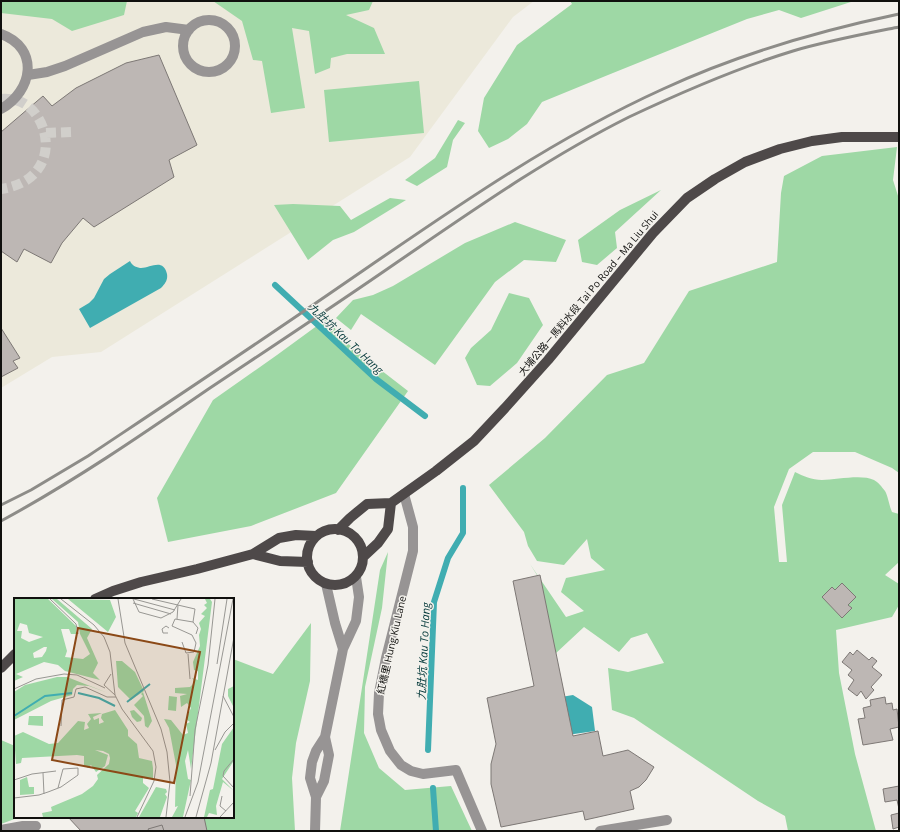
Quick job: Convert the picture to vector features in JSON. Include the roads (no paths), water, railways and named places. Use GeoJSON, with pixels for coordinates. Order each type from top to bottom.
{"type":"FeatureCollection","features":[{"type":"Feature","properties":{"kind":"main road","name":"大埔公路－馬料水段 Tai Po Road – Ma Liu Shui"},"geometry":{"type":"LineString","coordinates":[[391,503],[436,471],[474,441],[506,408],[548,360],[653,233],[687,198],[716,178],[745,162],[780,149],[812,141],[842,137],[899,137]]}},
{"type":"Feature","properties":{"kind":"main road"},"geometry":{"type":"LineString","coordinates":[[338,530],[350,518],[368,504],[391,503],[388,529],[378,543],[363,557]]}},
{"type":"Feature","properties":{"kind":"main road"},"geometry":{"type":"LineString","coordinates":[[97,598],[141,582],[196,570],[253,554],[279,538],[296,535],[316,536],[326,531],[338,530],[350,533],[356,539],[361,548],[363,557],[362,566],[356,577],[342,584],[326,584],[314,576],[308,562],[307,555],[316,536]]}},
{"type":"Feature","properties":{"kind":"main road"},"geometry":{"type":"LineString","coordinates":[[253,554],[280,561],[308,562]]}},
{"type":"Feature","properties":{"kind":"main road"},"geometry":{"type":"LineString","coordinates":[[1,668],[14,655]]}},
{"type":"Feature","properties":{"kind":"street"},"geometry":{"type":"LineString","coordinates":[[211,19],[226,25],[232,32],[236,48],[234,56],[229,64],[222,70],[214,72],[205,72],[196,69],[189,63],[185,56],[183,46],[184,38],[189,30],[202,20],[211,19]]}},
{"type":"Feature","properties":{"kind":"street"},"geometry":{"type":"LineString","coordinates":[[28,75],[46,72],[65,66],[143,32],[166,27],[189,30]]}},
{"type":"Feature","properties":{"kind":"street"},"geometry":{"type":"LineString","coordinates":[[1,34],[15,42],[23,52],[28,62],[28,75],[24,86],[15,97],[1,109]]}},
{"type":"Feature","properties":{"kind":"street","name":"紅橋里 Hung Kiu Lane"},"geometry":{"type":"LineString","coordinates":[[404,494],[413,527],[413,551],[386,658],[379,693],[378,714],[381,730],[390,751],[401,765],[411,771],[423,774],[456,770],[482,831]]}},
{"type":"Feature","properties":{"kind":"street"},"geometry":{"type":"LineString","coordinates":[[315,831],[316,797],[310,778],[316,751],[325,737],[343,649],[356,620],[359,597],[356,577]]}},
{"type":"Feature","properties":{"kind":"street"},"geometry":{"type":"LineString","coordinates":[[326,584],[334,623],[343,649]]}},
{"type":"Feature","properties":{"kind":"street"},"geometry":{"type":"LineString","coordinates":[[316,797],[324,781],[329,755],[325,737]]}},
{"type":"Feature","properties":{"kind":"street"},"geometry":{"type":"LineString","coordinates":[[600,831],[667,820]]}},
{"type":"Feature","properties":{"kind":"street"},"geometry":{"type":"LineString","coordinates":[[1,830],[23,826],[36,826]]}},
{"type":"Feature","properties":{"kind":"water"},"geometry":{"type":"Polygon","coordinates":[[[130,261],[134,266],[140,268],[155,265],[162,266],[167,274],[165,283],[161,288],[90,328],[79,309],[94,298],[104,279],[130,261]]]}},
{"type":"Feature","properties":{"kind":"water"},"geometry":{"type":"Polygon","coordinates":[[[573,695],[592,707],[595,731],[567,735],[561,697],[573,695]]]}},
{"type":"Feature","properties":{"kind":"waterway","name":"九肚坑 Kau To Hang"},"geometry":{"type":"LineString","coordinates":[[275,285],[376,379],[425,416]]}},
{"type":"Feature","properties":{"kind":"waterway","name":"九肚坑 Kau To Hang"},"geometry":{"type":"LineString","coordinates":[[428,750],[434,602],[448,558],[463,533],[463,488]]}},
{"type":"Feature","properties":{"kind":"waterway","name":"九肚坑 Kau To Hang"},"geometry":{"type":"LineString","coordinates":[[433,788],[436,831]]}},
{"type":"Feature","properties":{"kind":"tunnel"},"geometry":{"type":"LineString","coordinates":[[1,99],[20,101],[32,110],[42,125],[46,143],[43,161],[35,173],[22,183],[1,189]]}},
{"type":"Feature","properties":{"kind":"tunnel"},"geometry":{"type":"LineString","coordinates":[[46,133],[72,132]]}},
{"type":"Feature","properties":{"kind":"railway"},"geometry":{"type":"LineString","coordinates":[[1,505],[31,490],[88,456],[451,211],[492,184],[576,133],[619,110],[691,76],[749,54],[838,28],[899,14]]}},
{"type":"Feature","properties":{"kind":"railway"},"geometry":{"type":"LineString","coordinates":[[1,521],[54,491],[106,458],[482,205],[539,168],[599,133],[629,117],[669,99],[751,65],[819,44],[899,27]]}}]}
